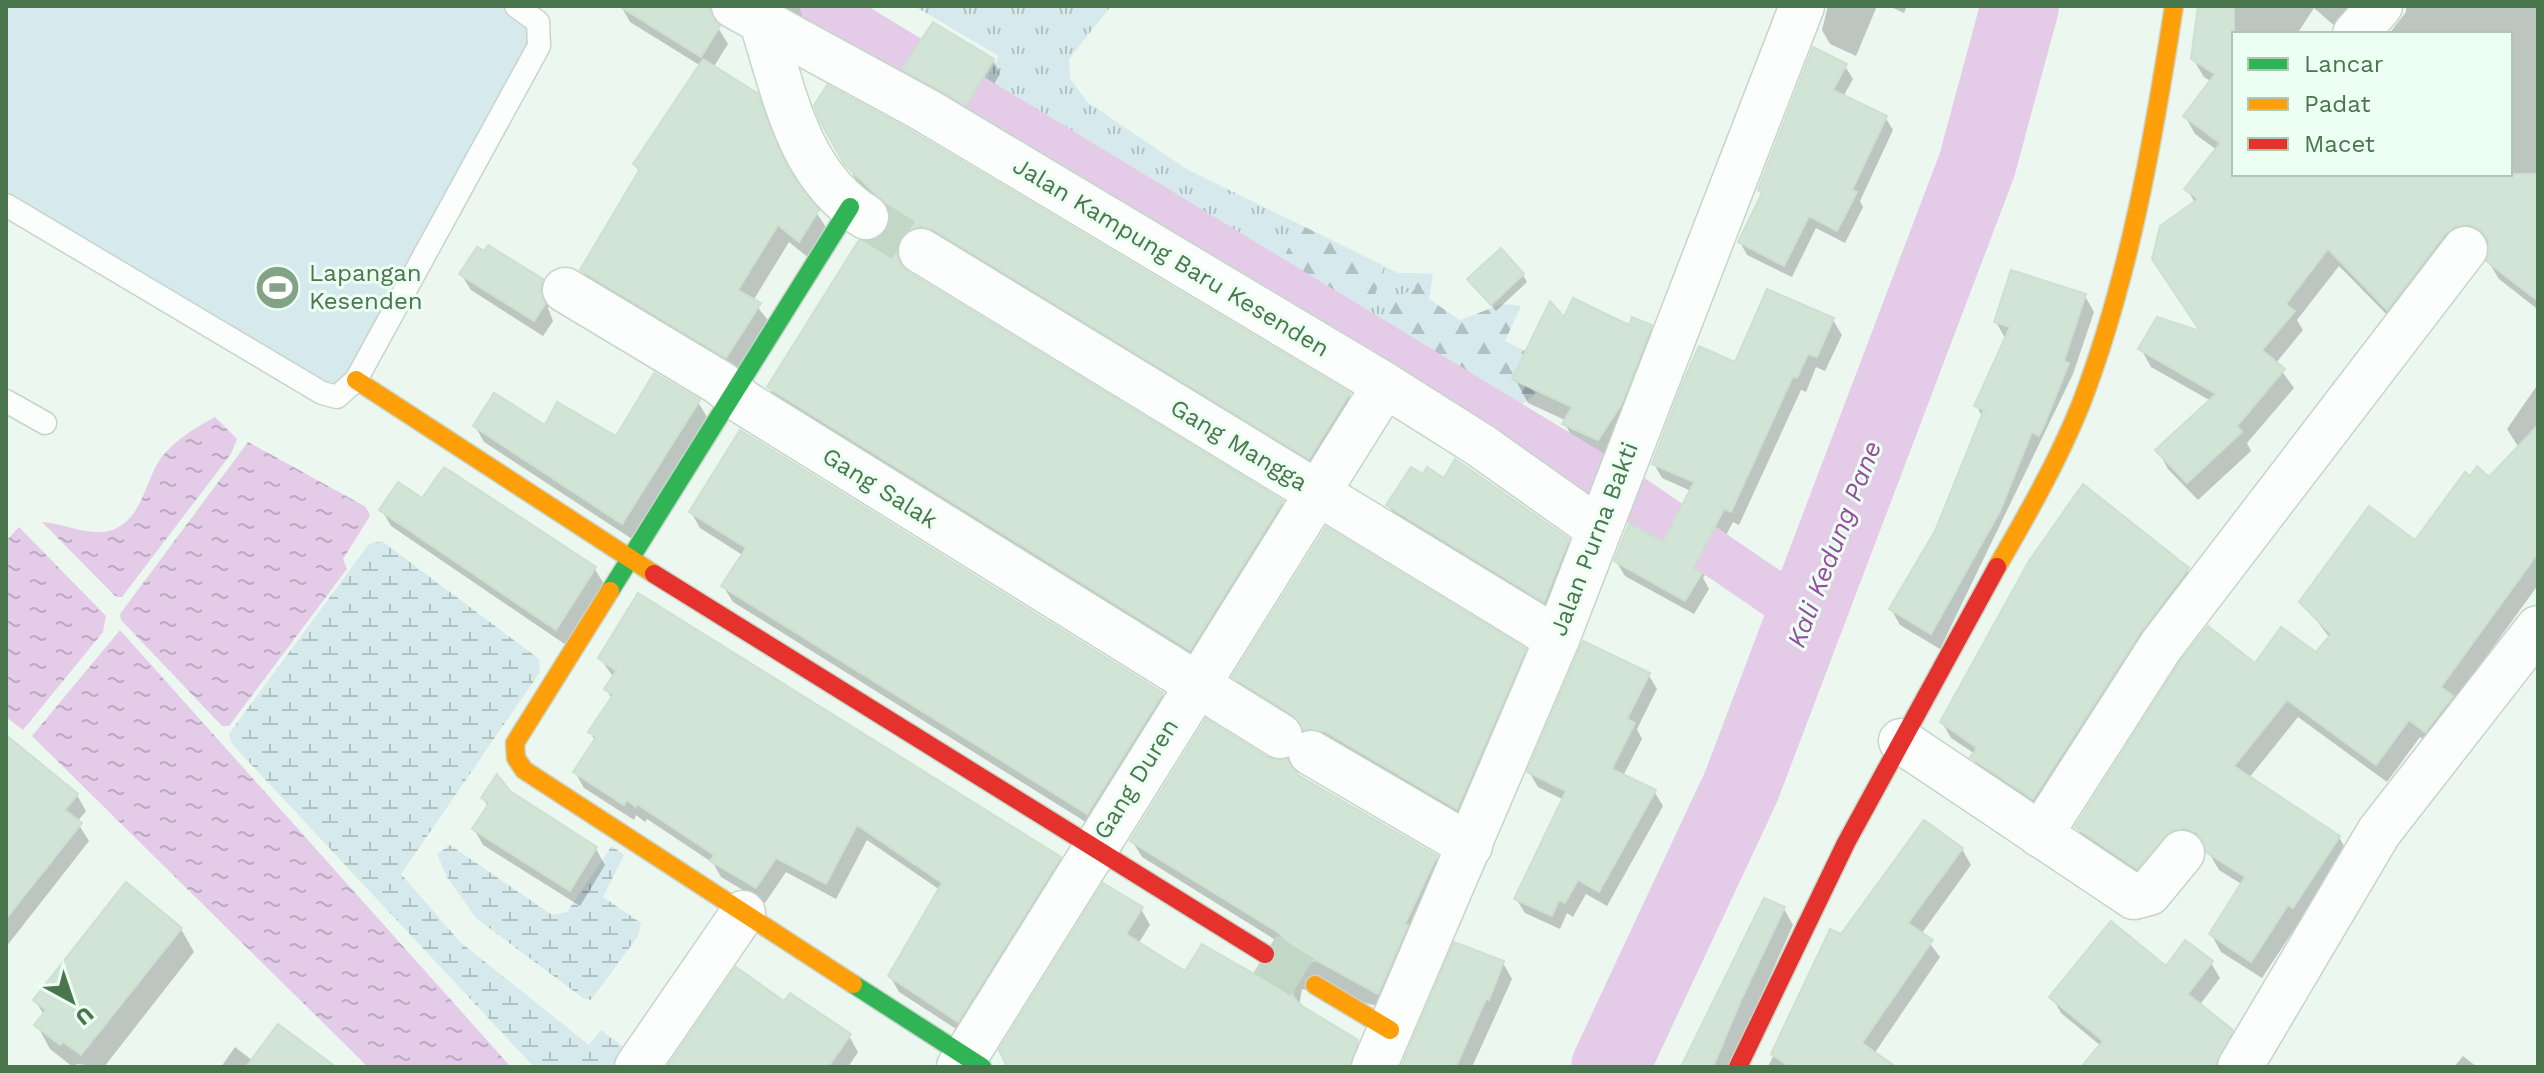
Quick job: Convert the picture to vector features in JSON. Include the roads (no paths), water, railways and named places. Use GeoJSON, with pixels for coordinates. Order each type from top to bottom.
{"type":"FeatureCollection","features":[{"type":"Feature","properties":{"kind":"street","name":"Jalan Purna Bakti"},"geometry":{"type":"LineString","coordinates":[[1382,1049],[1557,639],[1597,528],[1802,6]]}},
{"type":"Feature","properties":{"kind":"street"},"geometry":{"type":"LineString","coordinates":[[1738,1067],[1836,859],[2079,408],[2115,306],[2155,130],[2174,6]]}},
{"type":"Feature","properties":{"kind":"street"},"geometry":{"type":"LineString","coordinates":[[2357,32],[2380,6]]}},
{"type":"Feature","properties":{"kind":"street"},"geometry":{"type":"LineString","coordinates":[[748,15],[802,145],[830,191],[858,212],[734,394],[630,559],[515,743],[516,758],[524,770],[969,1063]]}},
{"type":"Feature","properties":{"kind":"street","name":"Jalan Kampung Baru Kesenden"},"geometry":{"type":"LineString","coordinates":[[748,15],[925,110],[1385,385],[1480,445],[1597,528]]}},
{"type":"Feature","properties":{"kind":"street"},"geometry":{"type":"LineString","coordinates":[[2040,835],[2161,646],[2465,249]]}},
{"type":"Feature","properties":{"kind":"street","name":"Gang Mangga"},"geometry":{"type":"LineString","coordinates":[[921,251],[1557,639]]}},
{"type":"Feature","properties":{"kind":"street","name":"Gang Salak"},"geometry":{"type":"LineString","coordinates":[[565,290],[1194,685],[1470,846]]}},
{"type":"Feature","properties":{"kind":"street"},"geometry":{"type":"LineString","coordinates":[[356,380],[630,559],[1265,954]]}},
{"type":"Feature","properties":{"kind":"street","name":"Gang Duren"},"geometry":{"type":"LineString","coordinates":[[969,1063],[1092,849],[1385,385]]}},
{"type":"Feature","properties":{"kind":"street"},"geometry":{"type":"LineString","coordinates":[[2240,1067],[2379,832],[2538,628]]}},
{"type":"Feature","properties":{"kind":"street"},"geometry":{"type":"LineString","coordinates":[[1901,741],[2134,897],[2149,893],[2182,853]]}},
{"type":"Feature","properties":{"kind":"street"},"geometry":{"type":"LineString","coordinates":[[637,1067],[743,913]]}},
{"type":"Feature","properties":{"kind":"street"},"geometry":{"type":"LineString","coordinates":[[1315,985],[1382,1049]]}},
{"type":"Feature","properties":{"kind":"lane"},"geometry":{"type":"LineString","coordinates":[[6,205],[322,393],[337,397],[356,380],[539,46],[538,22],[516,6]]}},
{"type":"Feature","properties":{"kind":"lane"},"geometry":{"type":"LineString","coordinates":[[6,401],[45,423]]}},
{"type":"Feature","properties":{"kind":"water"},"geometry":{"type":"Polygon","coordinates":[[[215,417],[237,439],[231,454],[122,597],[115,596],[42,522],[98,532],[107,532],[125,523],[138,506],[166,451],[186,434],[215,417]]]}},
{"type":"Feature","properties":{"kind":"water"},"geometry":{"type":"Polygon","coordinates":[[[248,442],[366,507],[370,516],[343,559],[347,569],[229,726],[222,726],[121,620],[120,614],[248,442]]]}},
{"type":"Feature","properties":{"kind":"water"},"geometry":{"type":"Polygon","coordinates":[[[19,527],[106,616],[103,632],[23,730],[6,717],[6,541],[19,527]]]}},
{"type":"Feature","properties":{"kind":"water"},"geometry":{"type":"Polygon","coordinates":[[[120,630],[511,1067],[368,1067],[32,736],[120,630]]]}},
{"type":"Feature","properties":{"kind":"waterway"},"geometry":{"type":"LineString","coordinates":[[823,6],[1636,500],[1806,616]]}},
{"type":"Feature","properties":{"kind":"waterway","name":"Kali Kedung Pane"},"geometry":{"type":"LineString","coordinates":[[1610,1067],[1741,787],[1977,165],[2020,6]]}},
{"type":"Feature","properties":{"kind":"tunnel"},"geometry":{"type":"LineString","coordinates":[[866,217],[921,251]]}},
{"type":"Feature","properties":{"kind":"tunnel"},"geometry":{"type":"LineString","coordinates":[[1265,954],[1315,985]]}},
{"type":"Feature","properties":{"kind":"place","name":"Lapangan Kesenden"},"geometry":{"type":"Point","coordinates":[278,287]}}]}
